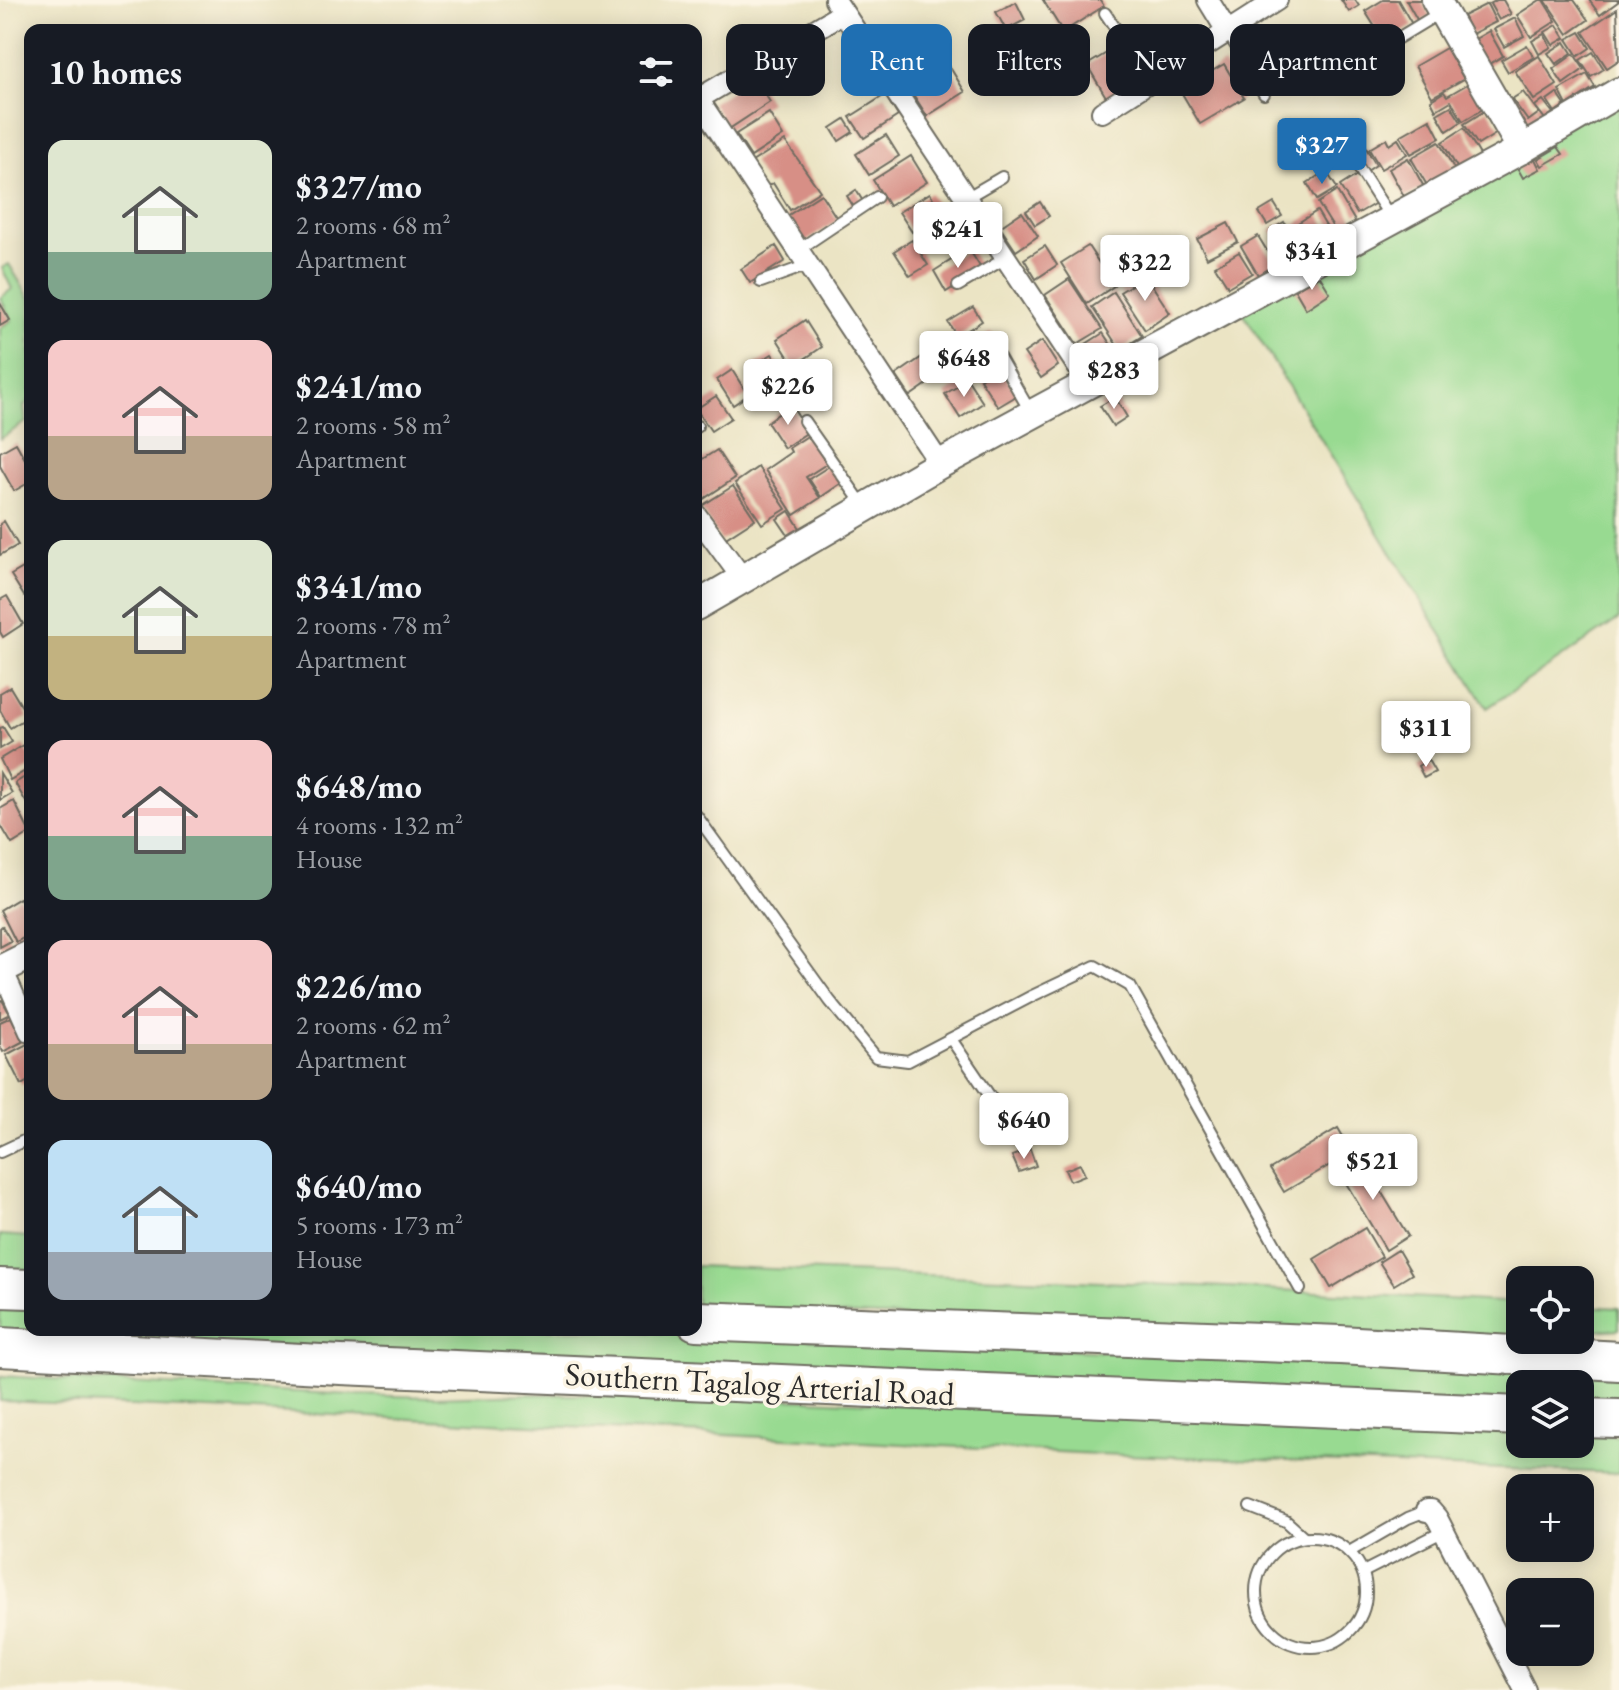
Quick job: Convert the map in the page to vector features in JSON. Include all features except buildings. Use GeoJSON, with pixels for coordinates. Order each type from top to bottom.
{"type":"FeatureCollection","features":[{"type":"Feature","properties":{"kind":"highway"},"geometry":{"type":"LineString","coordinates":[[0,1288],[24,1289]]}},
{"type":"Feature","properties":{"kind":"highway","name":"Southern Tagalog Arterial Road"},"geometry":{"type":"LineString","coordinates":[[702,1321],[1340,1345],[1619,1361]]}},
{"type":"Feature","properties":{"kind":"highway","name":"Southern Tagalog Arterial Road"},"geometry":{"type":"LineString","coordinates":[[0,1347],[561,1375],[1506,1415]]}},
{"type":"Feature","properties":{"kind":"highway"},"geometry":{"type":"LineString","coordinates":[[0,1363],[158,1368],[332,1379],[561,1375]]}},
{"type":"Feature","properties":{"kind":"highway"},"geometry":{"type":"LineString","coordinates":[[1594,1418],[1619,1419]]}},
{"type":"Feature","properties":{"kind":"street"},"geometry":{"type":"LineString","coordinates":[[1208,0],[1227,31]]}},
{"type":"Feature","properties":{"kind":"street"},"geometry":{"type":"LineString","coordinates":[[1214,40],[1277,0]]}},
{"type":"Feature","properties":{"kind":"street"},"geometry":{"type":"LineString","coordinates":[[702,95],[839,6],[1088,382]]}},
{"type":"Feature","properties":{"kind":"street"},"geometry":{"type":"LineString","coordinates":[[1439,6],[1522,149]]}},
{"type":"Feature","properties":{"kind":"street"},"geometry":{"type":"LineString","coordinates":[[702,603],[1031,413],[1522,149],[1619,92]]}},
{"type":"Feature","properties":{"kind":"street"},"geometry":{"type":"LineString","coordinates":[[1102,112],[1127,96]]}},
{"type":"Feature","properties":{"kind":"street"},"geometry":{"type":"LineString","coordinates":[[702,106],[940,464]]}},
{"type":"Feature","properties":{"kind":"street"},"geometry":{"type":"LineString","coordinates":[[702,523],[743,579]]}},
{"type":"Feature","properties":{"kind":"street"},"geometry":{"type":"LineString","coordinates":[[17,965],[24,1001]]}},
{"type":"Feature","properties":{"kind":"street"},"geometry":{"type":"LineString","coordinates":[[1426,1511],[1434,1513],[1444,1531],[1525,1690]]}},
{"type":"Feature","properties":{"kind":"lane"},"geometry":{"type":"LineString","coordinates":[[1405,31],[1439,6]]}},
{"type":"Feature","properties":{"kind":"lane"},"geometry":{"type":"LineString","coordinates":[[1105,13],[1112,24]]}},
{"type":"Feature","properties":{"kind":"lane"},"geometry":{"type":"LineString","coordinates":[[1227,31],[1230,36]]}},
{"type":"Feature","properties":{"kind":"lane"},"geometry":{"type":"LineString","coordinates":[[1353,159],[1392,219]]}},
{"type":"Feature","properties":{"kind":"lane"},"geometry":{"type":"LineString","coordinates":[[966,198],[1002,177]]}},
{"type":"Feature","properties":{"kind":"lane"},"geometry":{"type":"LineString","coordinates":[[761,282],[803,257],[877,197]]}},
{"type":"Feature","properties":{"kind":"lane"},"geometry":{"type":"LineString","coordinates":[[958,286],[1006,258]]}},
{"type":"Feature","properties":{"kind":"lane"},"geometry":{"type":"LineString","coordinates":[[999,357],[1031,413]]}},
{"type":"Feature","properties":{"kind":"lane"},"geometry":{"type":"LineString","coordinates":[[804,421],[865,508]]}},
{"type":"Feature","properties":{"kind":"lane"},"geometry":{"type":"LineString","coordinates":[[702,823],[830,1001],[876,1057],[908,1061],[1095,966],[1130,986],[1300,1289]]}},
{"type":"Feature","properties":{"kind":"lane"},"geometry":{"type":"LineString","coordinates":[[951,1039],[1008,1123]]}},
{"type":"Feature","properties":{"kind":"lane"},"geometry":{"type":"LineString","coordinates":[[0,1152],[24,1141]]}},
{"type":"Feature","properties":{"kind":"lane"},"geometry":{"type":"LineString","coordinates":[[1250,1507],[1286,1521],[1304,1537]]}},
{"type":"Feature","properties":{"kind":"lane"},"geometry":{"type":"LineString","coordinates":[[1349,1552],[1426,1511]]}},
{"type":"Feature","properties":{"kind":"lane"},"geometry":{"type":"LineString","coordinates":[[1363,1572],[1444,1531]]}},
{"type":"Feature","properties":{"kind":"lane"},"geometry":{"type":"LineString","coordinates":[[1304,1537],[1328,1539],[1349,1552],[1363,1572],[1366,1585],[1364,1609],[1351,1631],[1342,1639],[1318,1647],[1294,1645],[1282,1640],[1259,1612],[1256,1587],[1263,1563],[1280,1545],[1304,1537]]}},
{"type":"Feature","properties":{"kind":"green space"},"geometry":{"type":"Polygon","coordinates":[[[1619,96],[1619,619],[1487,708],[1242,311],[1619,96]]]}},
{"type":"Feature","properties":{"kind":"green space"},"geometry":{"type":"Polygon","coordinates":[[[9,264],[24,289],[24,423],[0,439],[0,328],[12,320],[0,298],[12,289],[2,268],[9,264]]]}},
{"type":"Feature","properties":{"kind":"green space"},"geometry":{"type":"Polygon","coordinates":[[[0,1235],[24,1237],[24,1278],[0,1277],[0,1235]]]}},
{"type":"Feature","properties":{"kind":"green space"},"geometry":{"type":"Polygon","coordinates":[[[702,1266],[1227,1287],[1506,1302],[1506,1339],[702,1309],[702,1266]]]}},
{"type":"Feature","properties":{"kind":"green space"},"geometry":{"type":"Polygon","coordinates":[[[0,1300],[24,1301],[24,1336],[702,1335],[1547,1370],[1506,1370],[1506,1405],[0,1339],[0,1300]]]}},
{"type":"Feature","properties":{"kind":"green space"},"geometry":{"type":"Polygon","coordinates":[[[1594,1307],[1619,1308],[1619,1329],[1594,1331],[1594,1307]]]}},
{"type":"Feature","properties":{"kind":"green space"},"geometry":{"type":"Polygon","coordinates":[[[1594,1372],[1619,1373],[1619,1409],[1594,1408],[1594,1372]]]}},
{"type":"Feature","properties":{"kind":"green space"},"geometry":{"type":"Polygon","coordinates":[[[0,1376],[355,1395],[435,1397],[529,1394],[784,1399],[1506,1430],[1506,1458],[1594,1458],[1594,1435],[1619,1436],[1619,1473],[1097,1454],[0,1401],[0,1376]]]}}]}
